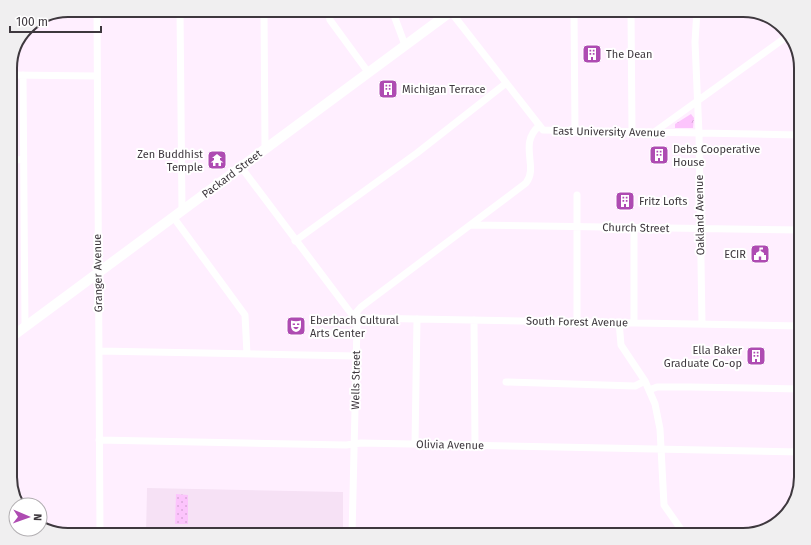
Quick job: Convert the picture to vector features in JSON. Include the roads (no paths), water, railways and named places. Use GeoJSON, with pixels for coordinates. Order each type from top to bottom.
{"type":"FeatureCollection","features":[{"type":"Feature","properties":{"kind":"main road","name":"Packard Street"},"geometry":{"type":"LineString","coordinates":[[17,333],[444,17]]}},
{"type":"Feature","properties":{"kind":"street","name":"Granger Avenue"},"geometry":{"type":"LineString","coordinates":[[97,17],[97,274],[100,528]]}},
{"type":"Feature","properties":{"kind":"street"},"geometry":{"type":"LineString","coordinates":[[180,17],[182,211]]}},
{"type":"Feature","properties":{"kind":"street"},"geometry":{"type":"LineString","coordinates":[[264,17],[265,148]]}},
{"type":"Feature","properties":{"kind":"street"},"geometry":{"type":"LineString","coordinates":[[329,17],[330,20],[368,72]]}},
{"type":"Feature","properties":{"kind":"street"},"geometry":{"type":"LineString","coordinates":[[395,17],[405,45]]}},
{"type":"Feature","properties":{"kind":"street","name":"East University Avenue"},"geometry":{"type":"LineString","coordinates":[[456,17],[505,84],[539,126],[545,131],[794,136]]}},
{"type":"Feature","properties":{"kind":"street"},"geometry":{"type":"LineString","coordinates":[[574,17],[575,132]]}},
{"type":"Feature","properties":{"kind":"street"},"geometry":{"type":"LineString","coordinates":[[631,17],[632,132]]}},
{"type":"Feature","properties":{"kind":"street","name":"Oakland Avenue"},"geometry":{"type":"LineString","coordinates":[[696,17],[694,42],[699,134],[702,324]]}},
{"type":"Feature","properties":{"kind":"street"},"geometry":{"type":"LineString","coordinates":[[653,133],[785,39]]}},
{"type":"Feature","properties":{"kind":"street"},"geometry":{"type":"LineString","coordinates":[[17,75],[97,76]]}},
{"type":"Feature","properties":{"kind":"street"},"geometry":{"type":"LineString","coordinates":[[23,75],[25,328]]}},
{"type":"Feature","properties":{"kind":"street"},"geometry":{"type":"LineString","coordinates":[[295,241],[417,153],[505,84]]}},
{"type":"Feature","properties":{"kind":"street"},"geometry":{"type":"LineString","coordinates":[[352,316],[361,307],[471,225],[528,180],[529,140],[531,135],[539,126]]}},
{"type":"Feature","properties":{"kind":"street"},"geometry":{"type":"LineString","coordinates":[[17,160],[23,160]]}},
{"type":"Feature","properties":{"kind":"street","name":"Wells Street"},"geometry":{"type":"LineString","coordinates":[[241,167],[352,316],[357,325],[352,528]]}},
{"type":"Feature","properties":{"kind":"street"},"geometry":{"type":"LineString","coordinates":[[577,195],[577,322]]}},
{"type":"Feature","properties":{"kind":"street"},"geometry":{"type":"LineString","coordinates":[[174,218],[245,315],[247,354]]}},
{"type":"Feature","properties":{"kind":"street","name":"Church Street"},"geometry":{"type":"LineString","coordinates":[[471,225],[577,228],[794,230]]}},
{"type":"Feature","properties":{"kind":"street"},"geometry":{"type":"LineString","coordinates":[[634,228],[634,323]]}},
{"type":"Feature","properties":{"kind":"street","name":"South Forest Avenue"},"geometry":{"type":"LineString","coordinates":[[352,316],[417,319],[794,326]]}},
{"type":"Feature","properties":{"kind":"street"},"geometry":{"type":"LineString","coordinates":[[415,444],[417,319]]}},
{"type":"Feature","properties":{"kind":"street"},"geometry":{"type":"LineString","coordinates":[[474,320],[476,445]]}},
{"type":"Feature","properties":{"kind":"street"},"geometry":{"type":"LineString","coordinates":[[619,322],[621,345],[645,381],[658,419],[664,505],[680,528]]}},
{"type":"Feature","properties":{"kind":"street"},"geometry":{"type":"LineString","coordinates":[[99,351],[356,356]]}},
{"type":"Feature","properties":{"kind":"street"},"geometry":{"type":"LineString","coordinates":[[506,382],[635,386],[645,381]]}},
{"type":"Feature","properties":{"kind":"street"},"geometry":{"type":"LineString","coordinates":[[649,390],[657,387],[794,389]]}},
{"type":"Feature","properties":{"kind":"street","name":"Olivia Avenue"},"geometry":{"type":"LineString","coordinates":[[99,440],[346,445],[476,445],[794,452]]}},
{"type":"Feature","properties":{"kind":"place","name":"The Dean"},"geometry":{"type":"Point","coordinates":[592,54]}},
{"type":"Feature","properties":{"kind":"place","name":"Michigan Terrace"},"geometry":{"type":"Point","coordinates":[388,89]}},
{"type":"Feature","properties":{"kind":"place","name":"Debs Cooperative House"},"geometry":{"type":"Point","coordinates":[659,155]}},
{"type":"Feature","properties":{"kind":"place","name":"Zen Buddhist Temple"},"geometry":{"type":"Point","coordinates":[217,160]}},
{"type":"Feature","properties":{"kind":"place","name":"Fritz Lofts"},"geometry":{"type":"Point","coordinates":[625,201]}},
{"type":"Feature","properties":{"kind":"place","name":"ECIR"},"geometry":{"type":"Point","coordinates":[760,254]}},
{"type":"Feature","properties":{"kind":"place","name":"Eberbach Cultural Arts Center"},"geometry":{"type":"Point","coordinates":[296,326]}},
{"type":"Feature","properties":{"kind":"place","name":"Ella Baker Graduate Co-op"},"geometry":{"type":"Point","coordinates":[756,356]}}]}
